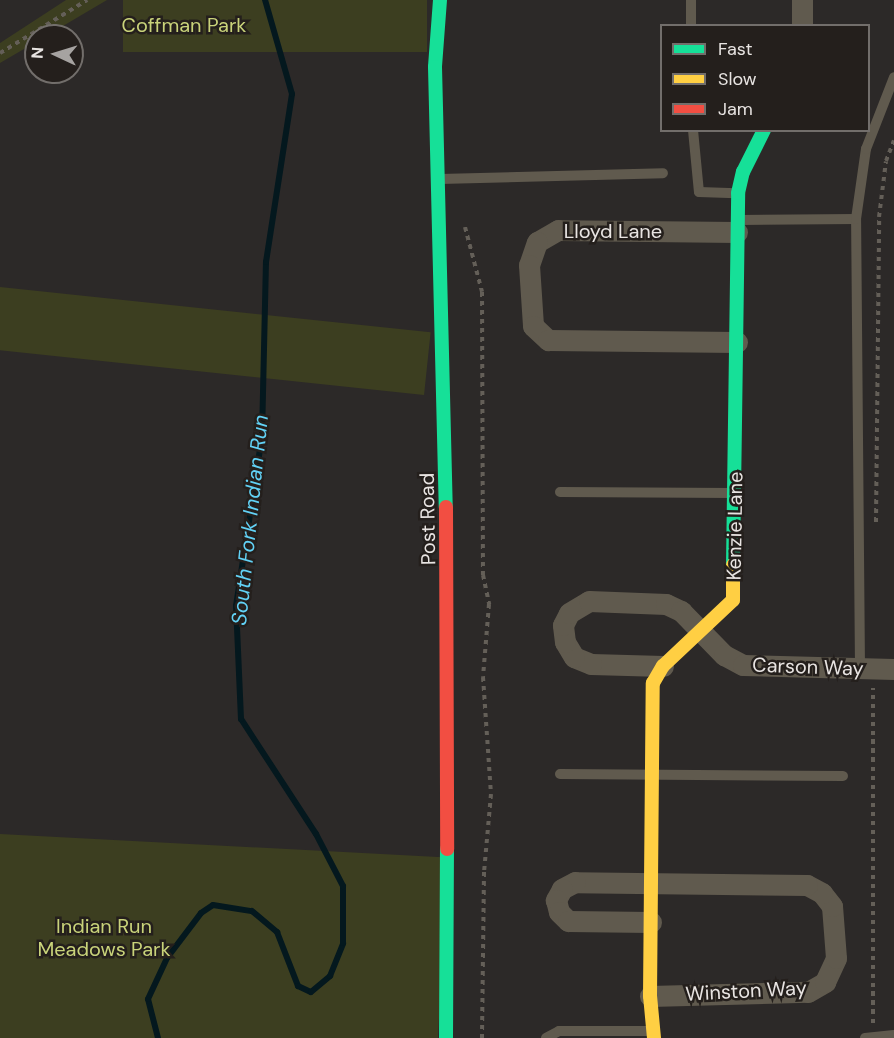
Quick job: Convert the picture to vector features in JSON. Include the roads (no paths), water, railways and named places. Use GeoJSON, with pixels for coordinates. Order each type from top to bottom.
{"type":"FeatureCollection","features":[{"type":"Feature","properties":{"kind":"street","name":"Post Road"},"geometry":{"type":"LineString","coordinates":[[440,0],[435,67],[449,628],[446,1038]]}},
{"type":"Feature","properties":{"kind":"street"},"geometry":{"type":"LineString","coordinates":[[802,0],[802,24]]}},
{"type":"Feature","properties":{"kind":"street","name":"Kenzie Lane"},"geometry":{"type":"LineString","coordinates":[[654,1034],[650,996],[653,683],[663,666],[733,600],[737,493],[738,193],[743,172],[763,132]]}},
{"type":"Feature","properties":{"kind":"street","name":"Lloyd Lane"},"geometry":{"type":"LineString","coordinates":[[737,226],[558,230],[537,242],[529,265],[532,326],[548,340],[737,342]]}},
{"type":"Feature","properties":{"kind":"street","name":"Carson Way"},"geometry":{"type":"LineString","coordinates":[[663,666],[591,664],[574,657],[564,634],[569,613],[589,601],[666,604],[681,611],[724,655],[743,665],[894,669]]}},
{"type":"Feature","properties":{"kind":"street","name":"Winston Way"},"geometry":{"type":"LineString","coordinates":[[650,996],[808,992],[825,982],[836,958],[832,906],[822,893],[807,885],[575,882],[562,889],[556,900],[558,912],[568,921],[651,922]]}},
{"type":"Feature","properties":{"kind":"lane"},"geometry":{"type":"LineString","coordinates":[[691,0],[691,24]]}},
{"type":"Feature","properties":{"kind":"lane"},"geometry":{"type":"LineString","coordinates":[[860,668],[856,219],[866,150],[894,77]]}},
{"type":"Feature","properties":{"kind":"lane"},"geometry":{"type":"LineString","coordinates":[[693,132],[694,169],[699,192],[738,193]]}},
{"type":"Feature","properties":{"kind":"lane"},"geometry":{"type":"LineString","coordinates":[[437,180],[663,173]]}},
{"type":"Feature","properties":{"kind":"lane"},"geometry":{"type":"LineString","coordinates":[[737,226],[856,219]]}},
{"type":"Feature","properties":{"kind":"lane"},"geometry":{"type":"LineString","coordinates":[[560,492],[737,493]]}},
{"type":"Feature","properties":{"kind":"lane"},"geometry":{"type":"LineString","coordinates":[[560,774],[843,776]]}},
{"type":"Feature","properties":{"kind":"lane"},"geometry":{"type":"LineString","coordinates":[[546,1038],[559,1031],[654,1034]]}},
{"type":"Feature","properties":{"kind":"lane"},"geometry":{"type":"LineString","coordinates":[[866,1038],[894,1035]]}},
{"type":"Feature","properties":{"kind":"waterway","name":"South Fork Indian Run"},"geometry":{"type":"LineString","coordinates":[[158,1038],[148,999],[167,958],[201,913],[213,905],[252,911],[277,932],[298,986],[311,992],[330,976],[343,943],[343,886],[316,834],[241,719],[236,606],[262,437],[266,262],[292,94],[265,0]]}},
{"type":"Feature","properties":{"kind":"park label","name":"Coffman Park"},"geometry":{"type":"Point","coordinates":[184,25]}},
{"type":"Feature","properties":{"kind":"park label","name":"Indian Run Meadows Park"},"geometry":{"type":"Point","coordinates":[104,938]}}]}
